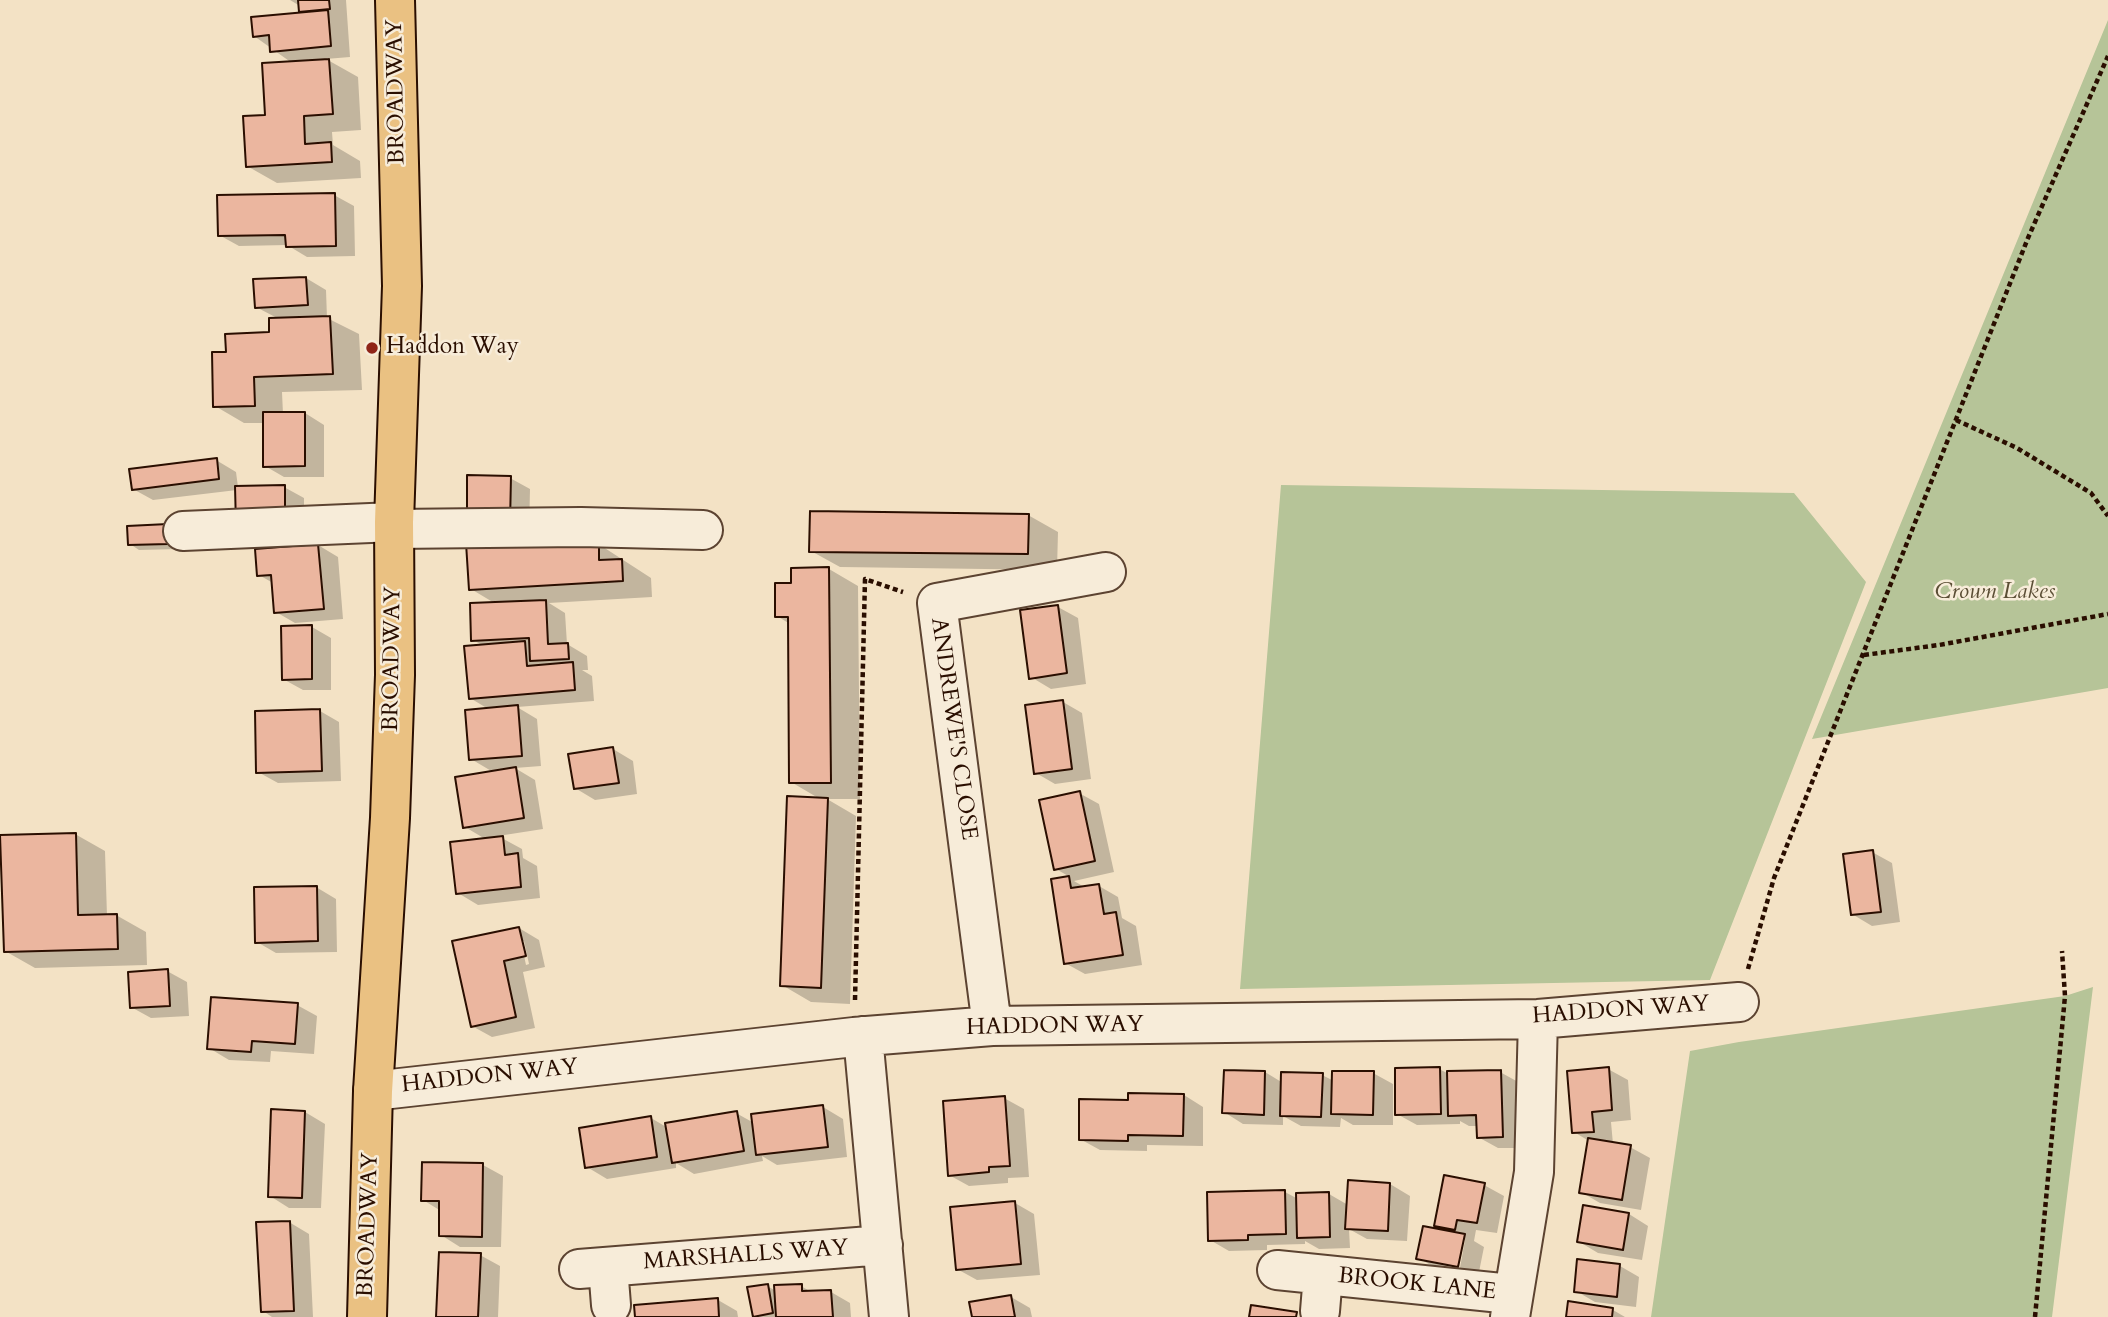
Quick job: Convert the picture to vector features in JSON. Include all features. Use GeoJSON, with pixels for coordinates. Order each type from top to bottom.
{"type":"FeatureCollection","features":[{"type":"Feature","properties":{"kind":"main road","name":"BROADWAY"},"geometry":{"type":"LineString","coordinates":[[367,1317],[373,1091],[390,818],[395,675],[394,525],[402,286],[395,0]]}},
{"type":"Feature","properties":{"kind":"street"},"geometry":{"type":"LineString","coordinates":[[183,531],[394,525],[703,530]]}},
{"type":"Feature","properties":{"kind":"street","name":"ANDREWE'S CLOSE"},"geometry":{"type":"LineString","coordinates":[[992,1026],[937,603],[1106,572]]}},
{"type":"Feature","properties":{"kind":"street","name":"HADDON WAY"},"geometry":{"type":"LineString","coordinates":[[373,1091],[858,1036],[992,1026],[1538,1019],[1739,1002]]}},
{"type":"Feature","properties":{"kind":"street"},"geometry":{"type":"LineString","coordinates":[[1510,1306],[1534,1172],[1538,1019]]}},
{"type":"Feature","properties":{"kind":"street","name":"MARSHALLS WAY"},"geometry":{"type":"LineString","coordinates":[[858,1036],[889,1317]]}},
{"type":"Feature","properties":{"kind":"street","name":"MARSHALLS WAY"},"geometry":{"type":"LineString","coordinates":[[611,1305],[594,1268],[883,1245]]}},
{"type":"Feature","properties":{"kind":"street","name":"BROOK LANE"},"geometry":{"type":"LineString","coordinates":[[1277,1270],[1322,1293],[1510,1306]]}},
{"type":"Feature","properties":{"kind":"path"},"geometry":{"type":"LineString","coordinates":[[1739,1002],[1774,878],[2028,238],[2108,56]]}},
{"type":"Feature","properties":{"kind":"path"},"geometry":{"type":"LineString","coordinates":[[1956,420],[2017,448],[2091,493],[2108,516]]}},
{"type":"Feature","properties":{"kind":"path"},"geometry":{"type":"LineString","coordinates":[[858,1036],[865,579],[937,603]]}},
{"type":"Feature","properties":{"kind":"path"},"geometry":{"type":"LineString","coordinates":[[1863,656],[2108,614]]}},
{"type":"Feature","properties":{"kind":"path"},"geometry":{"type":"LineString","coordinates":[[2035,1317],[2065,996],[2062,951]]}},
{"type":"Feature","properties":{"kind":"green space","name":"Crown Lakes"},"geometry":{"type":"Polygon","coordinates":[[[2108,20],[2108,688],[1812,739],[2108,20]]]}},
{"type":"Feature","properties":{"kind":"green space"},"geometry":{"type":"Polygon","coordinates":[[[1281,485],[1794,493],[1866,582],[1710,980],[1240,989],[1281,485]]]}},
{"type":"Feature","properties":{"kind":"green space"},"geometry":{"type":"Polygon","coordinates":[[[2093,987],[2052,1317],[1651,1317],[1690,1051],[2065,996],[2093,987]]]}},
{"type":"Feature","properties":{"kind":"building"},"geometry":{"type":"Polygon","coordinates":[[[298,0],[329,0],[330,9],[299,12],[298,0]]]}},
{"type":"Feature","properties":{"kind":"building"},"geometry":{"type":"Polygon","coordinates":[[[328,10],[331,46],[270,52],[269,35],[253,37],[251,17],[328,10]]]}},
{"type":"Feature","properties":{"kind":"building"},"geometry":{"type":"Polygon","coordinates":[[[329,59],[333,114],[304,116],[305,144],[331,142],[332,162],[246,167],[243,116],[265,115],[262,63],[329,59]]]}},
{"type":"Feature","properties":{"kind":"building"},"geometry":{"type":"Polygon","coordinates":[[[335,193],[336,246],[286,247],[285,235],[218,236],[217,195],[335,193]]]}},
{"type":"Feature","properties":{"kind":"building"},"geometry":{"type":"Polygon","coordinates":[[[306,277],[308,305],[255,308],[253,279],[306,277]]]}},
{"type":"Feature","properties":{"kind":"building"},"geometry":{"type":"Polygon","coordinates":[[[330,316],[333,374],[254,377],[255,406],[213,407],[212,352],[226,352],[225,334],[269,332],[269,318],[330,316]]]}},
{"type":"Feature","properties":{"kind":"building"},"geometry":{"type":"Polygon","coordinates":[[[263,412],[305,412],[305,466],[263,467],[263,412]]]}},
{"type":"Feature","properties":{"kind":"building"},"geometry":{"type":"Polygon","coordinates":[[[217,458],[219,479],[132,490],[129,469],[217,458]]]}},
{"type":"Feature","properties":{"kind":"building"},"geometry":{"type":"Polygon","coordinates":[[[467,475],[511,476],[510,524],[467,523],[467,475]]]}},
{"type":"Feature","properties":{"kind":"building"},"geometry":{"type":"Polygon","coordinates":[[[285,485],[285,525],[236,526],[235,486],[285,485]]]}},
{"type":"Feature","properties":{"kind":"building"},"geometry":{"type":"Polygon","coordinates":[[[810,511],[1029,514],[1028,554],[809,552],[810,511]]]}},
{"type":"Feature","properties":{"kind":"building"},"geometry":{"type":"Polygon","coordinates":[[[168,524],[169,544],[128,545],[127,526],[168,524]]]}},
{"type":"Feature","properties":{"kind":"building"},"geometry":{"type":"Polygon","coordinates":[[[466,543],[599,543],[599,560],[622,559],[623,581],[469,590],[466,543]]]}},
{"type":"Feature","properties":{"kind":"building"},"geometry":{"type":"Polygon","coordinates":[[[318,544],[324,609],[274,613],[271,575],[257,576],[255,549],[318,544]]]}},
{"type":"Feature","properties":{"kind":"building"},"geometry":{"type":"Polygon","coordinates":[[[829,567],[831,783],[789,783],[788,617],[775,617],[775,583],[791,583],[791,568],[829,567]]]}},
{"type":"Feature","properties":{"kind":"building"},"geometry":{"type":"Polygon","coordinates":[[[546,600],[548,644],[568,643],[569,659],[530,661],[529,638],[471,641],[470,603],[546,600]]]}},
{"type":"Feature","properties":{"kind":"building"},"geometry":{"type":"Polygon","coordinates":[[[1058,605],[1067,673],[1029,679],[1020,610],[1058,605]]]}},
{"type":"Feature","properties":{"kind":"building"},"geometry":{"type":"Polygon","coordinates":[[[312,625],[312,679],[282,680],[281,626],[312,625]]]}},
{"type":"Feature","properties":{"kind":"building"},"geometry":{"type":"Polygon","coordinates":[[[525,641],[527,666],[573,662],[575,690],[469,699],[464,646],[525,641]]]}},
{"type":"Feature","properties":{"kind":"building"},"geometry":{"type":"Polygon","coordinates":[[[1063,700],[1072,769],[1034,774],[1025,705],[1063,700]]]}},
{"type":"Feature","properties":{"kind":"building"},"geometry":{"type":"Polygon","coordinates":[[[518,705],[522,756],[469,760],[465,710],[518,705]]]}},
{"type":"Feature","properties":{"kind":"building"},"geometry":{"type":"Polygon","coordinates":[[[320,709],[322,771],[256,773],[255,711],[320,709]]]}},
{"type":"Feature","properties":{"kind":"building"},"geometry":{"type":"Polygon","coordinates":[[[613,747],[619,783],[574,789],[568,754],[613,747]]]}},
{"type":"Feature","properties":{"kind":"building"},"geometry":{"type":"Polygon","coordinates":[[[516,767],[524,818],[463,828],[455,777],[516,767]]]}},
{"type":"Feature","properties":{"kind":"building"},"geometry":{"type":"Polygon","coordinates":[[[1080,791],[1095,861],[1054,870],[1039,800],[1080,791]]]}},
{"type":"Feature","properties":{"kind":"building"},"geometry":{"type":"Polygon","coordinates":[[[787,796],[828,798],[821,988],[780,986],[787,796]]]}},
{"type":"Feature","properties":{"kind":"building"},"geometry":{"type":"Polygon","coordinates":[[[76,833],[78,915],[117,914],[118,949],[4,952],[0,835],[76,833]]]}},
{"type":"Feature","properties":{"kind":"building"},"geometry":{"type":"Polygon","coordinates":[[[503,836],[505,855],[518,853],[521,887],[456,894],[450,842],[503,836]]]}},
{"type":"Feature","properties":{"kind":"building"},"geometry":{"type":"Polygon","coordinates":[[[1873,850],[1881,912],[1851,915],[1843,854],[1873,850]]]}},
{"type":"Feature","properties":{"kind":"building"},"geometry":{"type":"Polygon","coordinates":[[[1069,876],[1071,888],[1099,884],[1104,914],[1116,912],[1123,955],[1064,964],[1051,879],[1069,876]]]}},
{"type":"Feature","properties":{"kind":"building"},"geometry":{"type":"Polygon","coordinates":[[[317,886],[318,941],[255,943],[254,887],[317,886]]]}},
{"type":"Feature","properties":{"kind":"building"},"geometry":{"type":"Polygon","coordinates":[[[519,927],[526,956],[504,961],[516,1017],[471,1027],[452,941],[519,927]]]}},
{"type":"Feature","properties":{"kind":"building"},"geometry":{"type":"Polygon","coordinates":[[[168,969],[170,1006],[130,1008],[128,972],[168,969]]]}},
{"type":"Feature","properties":{"kind":"building"},"geometry":{"type":"Polygon","coordinates":[[[211,997],[298,1003],[295,1044],[252,1041],[251,1052],[207,1049],[211,997]]]}},
{"type":"Feature","properties":{"kind":"building"},"geometry":{"type":"Polygon","coordinates":[[[1440,1067],[1441,1114],[1395,1115],[1395,1068],[1440,1067]]]}},
{"type":"Feature","properties":{"kind":"building"},"geometry":{"type":"Polygon","coordinates":[[[1609,1067],[1612,1110],[1592,1112],[1594,1132],[1572,1133],[1567,1071],[1609,1067]]]}},
{"type":"Feature","properties":{"kind":"building"},"geometry":{"type":"Polygon","coordinates":[[[1224,1070],[1265,1071],[1264,1115],[1222,1113],[1224,1070]]]}},
{"type":"Feature","properties":{"kind":"building"},"geometry":{"type":"Polygon","coordinates":[[[1501,1070],[1503,1137],[1477,1138],[1476,1115],[1448,1116],[1447,1071],[1501,1070]]]}},
{"type":"Feature","properties":{"kind":"building"},"geometry":{"type":"Polygon","coordinates":[[[1332,1071],[1374,1071],[1373,1115],[1331,1114],[1332,1071]]]}},
{"type":"Feature","properties":{"kind":"building"},"geometry":{"type":"Polygon","coordinates":[[[1281,1072],[1323,1073],[1321,1117],[1280,1116],[1281,1072]]]}},
{"type":"Feature","properties":{"kind":"building"},"geometry":{"type":"Polygon","coordinates":[[[1128,1093],[1184,1094],[1183,1136],[1128,1135],[1128,1141],[1079,1140],[1079,1099],[1128,1100],[1128,1093]]]}},
{"type":"Feature","properties":{"kind":"building"},"geometry":{"type":"Polygon","coordinates":[[[1005,1096],[1010,1166],[989,1167],[989,1172],[948,1176],[943,1101],[1005,1096]]]}},
{"type":"Feature","properties":{"kind":"building"},"geometry":{"type":"Polygon","coordinates":[[[823,1105],[828,1147],[756,1155],[751,1114],[823,1105]]]}},
{"type":"Feature","properties":{"kind":"building"},"geometry":{"type":"Polygon","coordinates":[[[271,1109],[305,1111],[302,1198],[268,1197],[271,1109]]]}},
{"type":"Feature","properties":{"kind":"building"},"geometry":{"type":"Polygon","coordinates":[[[737,1111],[744,1151],[672,1163],[665,1123],[737,1111]]]}},
{"type":"Feature","properties":{"kind":"building"},"geometry":{"type":"Polygon","coordinates":[[[651,1116],[657,1157],[585,1168],[579,1128],[651,1116]]]}},
{"type":"Feature","properties":{"kind":"building"},"geometry":{"type":"Polygon","coordinates":[[[1588,1138],[1631,1145],[1622,1200],[1579,1193],[1588,1138]]]}},
{"type":"Feature","properties":{"kind":"building"},"geometry":{"type":"Polygon","coordinates":[[[422,1162],[483,1163],[482,1237],[439,1236],[439,1201],[421,1201],[422,1162]]]}},
{"type":"Feature","properties":{"kind":"building"},"geometry":{"type":"Polygon","coordinates":[[[1444,1175],[1485,1183],[1477,1223],[1457,1220],[1455,1230],[1434,1226],[1444,1175]]]}},
{"type":"Feature","properties":{"kind":"building"},"geometry":{"type":"Polygon","coordinates":[[[1348,1180],[1390,1183],[1388,1231],[1345,1229],[1348,1180]]]}},
{"type":"Feature","properties":{"kind":"building"},"geometry":{"type":"Polygon","coordinates":[[[1285,1190],[1286,1234],[1248,1235],[1248,1240],[1208,1241],[1207,1192],[1285,1190]]]}},
{"type":"Feature","properties":{"kind":"building"},"geometry":{"type":"Polygon","coordinates":[[[1329,1192],[1330,1237],[1297,1238],[1296,1193],[1329,1192]]]}},
{"type":"Feature","properties":{"kind":"building"},"geometry":{"type":"Polygon","coordinates":[[[1015,1201],[1021,1264],[956,1270],[950,1207],[1015,1201]]]}},
{"type":"Feature","properties":{"kind":"building"},"geometry":{"type":"Polygon","coordinates":[[[1583,1205],[1629,1213],[1623,1250],[1577,1242],[1583,1205]]]}},
{"type":"Feature","properties":{"kind":"building"},"geometry":{"type":"Polygon","coordinates":[[[290,1221],[294,1311],[261,1312],[256,1222],[290,1221]]]}},
{"type":"Feature","properties":{"kind":"building"},"geometry":{"type":"Polygon","coordinates":[[[1423,1226],[1465,1234],[1458,1267],[1416,1259],[1423,1226]]]}},
{"type":"Feature","properties":{"kind":"building"},"geometry":{"type":"Polygon","coordinates":[[[439,1252],[481,1253],[478,1317],[436,1317],[439,1252]]]}},
{"type":"Feature","properties":{"kind":"building"},"geometry":{"type":"Polygon","coordinates":[[[1577,1259],[1620,1264],[1617,1297],[1574,1292],[1577,1259]]]}},
{"type":"Feature","properties":{"kind":"building"},"geometry":{"type":"Polygon","coordinates":[[[768,1284],[773,1313],[753,1317],[747,1287],[768,1284]]]}},
{"type":"Feature","properties":{"kind":"building"},"geometry":{"type":"Polygon","coordinates":[[[802,1284],[802,1291],[831,1290],[833,1317],[776,1317],[774,1285],[802,1284]]]}},
{"type":"Feature","properties":{"kind":"building"},"geometry":{"type":"Polygon","coordinates":[[[1011,1295],[1015,1317],[972,1317],[969,1302],[1011,1295]]]}},
{"type":"Feature","properties":{"kind":"building"},"geometry":{"type":"Polygon","coordinates":[[[718,1298],[719,1317],[635,1317],[634,1305],[718,1298]]]}},
{"type":"Feature","properties":{"kind":"building"},"geometry":{"type":"Polygon","coordinates":[[[1568,1301],[1613,1308],[1612,1317],[1566,1317],[1568,1301]]]}},
{"type":"Feature","properties":{"kind":"building"},"geometry":{"type":"Polygon","coordinates":[[[1251,1305],[1297,1312],[1296,1317],[1249,1317],[1251,1305]]]}},
{"type":"Feature","properties":{"kind":"place","name":"Haddon Way"},"geometry":{"type":"Point","coordinates":[372,348]}}]}
